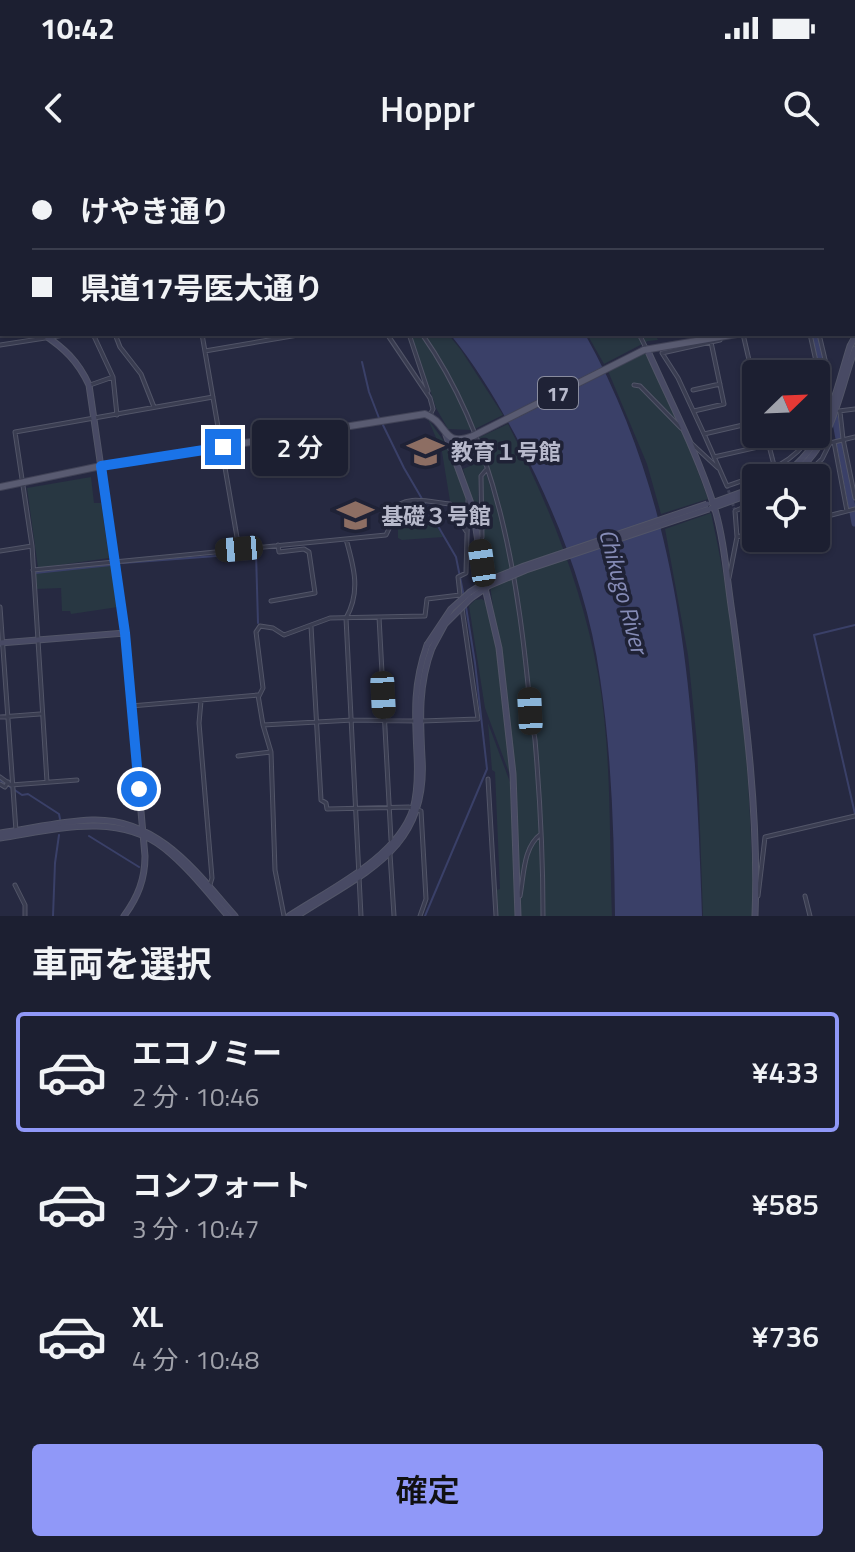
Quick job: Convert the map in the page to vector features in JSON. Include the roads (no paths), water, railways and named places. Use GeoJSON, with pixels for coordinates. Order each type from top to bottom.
{"type":"FeatureCollection","features":[{"type":"Feature","properties":{"kind":"main road","name":"17"},"geometry":{"type":"LineString","coordinates":[[448,436],[457,440],[473,436],[645,349],[727,336]]}},
{"type":"Feature","properties":{"kind":"main road"},"geometry":{"type":"LineString","coordinates":[[0,487],[101,466],[430,415],[448,436]]}},
{"type":"Feature","properties":{"kind":"street"},"geometry":{"type":"LineString","coordinates":[[0,345],[45,336],[79,364],[89,385],[125,633],[143,832],[145,864],[142,883],[133,905],[124,916]]}},
{"type":"Feature","properties":{"kind":"street"},"geometry":{"type":"LineString","coordinates":[[94,336],[113,377],[117,415]]}},
{"type":"Feature","properties":{"kind":"street"},"geometry":{"type":"LineString","coordinates":[[116,336],[120,347],[141,374],[154,407]]}},
{"type":"Feature","properties":{"kind":"street"},"geometry":{"type":"LineString","coordinates":[[202,336],[239,549]]}},
{"type":"Feature","properties":{"kind":"street"},"geometry":{"type":"LineString","coordinates":[[205,351],[292,336]]}},
{"type":"Feature","properties":{"kind":"street"},"geometry":{"type":"LineString","coordinates":[[388,336],[430,398]]}},
{"type":"Feature","properties":{"kind":"street"},"geometry":{"type":"LineString","coordinates":[[410,336],[433,409],[430,415]]}},
{"type":"Feature","properties":{"kind":"street"},"geometry":{"type":"LineString","coordinates":[[423,336],[462,402],[486,470],[516,580],[534,735],[543,916]]}},
{"type":"Feature","properties":{"kind":"street"},"geometry":{"type":"LineString","coordinates":[[640,336],[688,440],[711,506],[727,582],[745,719],[755,916]]}},
{"type":"Feature","properties":{"kind":"street"},"geometry":{"type":"LineString","coordinates":[[741,336],[747,360]]}},
{"type":"Feature","properties":{"kind":"street"},"geometry":{"type":"LineString","coordinates":[[811,336],[843,439],[855,498]]}},
{"type":"Feature","properties":{"kind":"street"},"geometry":{"type":"LineString","coordinates":[[819,336],[834,410]]}},
{"type":"Feature","properties":{"kind":"street"},"geometry":{"type":"LineString","coordinates":[[721,337],[662,353],[678,378],[727,486],[742,481]]}},
{"type":"Feature","properties":{"kind":"street"},"geometry":{"type":"LineString","coordinates":[[830,414],[834,410],[855,337]]}},
{"type":"Feature","properties":{"kind":"street"},"geometry":{"type":"LineString","coordinates":[[694,411],[724,404],[711,342]]}},
{"type":"Feature","properties":{"kind":"street"},"geometry":{"type":"LineString","coordinates":[[830,422],[855,349]]}},
{"type":"Feature","properties":{"kind":"street"},"geometry":{"type":"LineString","coordinates":[[89,385],[113,377]]}},
{"type":"Feature","properties":{"kind":"street"},"geometry":{"type":"LineString","coordinates":[[693,390],[720,384]]}},
{"type":"Feature","properties":{"kind":"street"},"geometry":{"type":"LineString","coordinates":[[634,385],[640,386],[684,431]]}},
{"type":"Feature","properties":{"kind":"street"},"geometry":{"type":"LineString","coordinates":[[47,782],[32,546],[16,431],[213,397]]}},
{"type":"Feature","properties":{"kind":"street"},"geometry":{"type":"LineString","coordinates":[[830,410],[855,409]]}},
{"type":"Feature","properties":{"kind":"street"},"geometry":{"type":"LineString","coordinates":[[704,434],[742,425]]}},
{"type":"Feature","properties":{"kind":"street"},"geometry":{"type":"LineString","coordinates":[[448,436],[473,509],[499,648],[513,774],[518,916]]}},
{"type":"Feature","properties":{"kind":"street"},"geometry":{"type":"LineString","coordinates":[[818,464],[830,443],[855,437]]}},
{"type":"Feature","properties":{"kind":"street"},"geometry":{"type":"LineString","coordinates":[[688,440],[720,470]]}},
{"type":"Feature","properties":{"kind":"street"},"geometry":{"type":"LineString","coordinates":[[834,442],[847,511]]}},
{"type":"Feature","properties":{"kind":"street"},"geometry":{"type":"LineString","coordinates":[[714,457],[752,448]]}},
{"type":"Feature","properties":{"kind":"street"},"geometry":{"type":"LineString","coordinates":[[782,464],[803,448]]}},
{"type":"Feature","properties":{"kind":"street"},"geometry":{"type":"LineString","coordinates":[[797,464],[812,448]]}},
{"type":"Feature","properties":{"kind":"street"},"geometry":{"type":"LineString","coordinates":[[805,464],[817,448]]}},
{"type":"Feature","properties":{"kind":"street"},"geometry":{"type":"LineString","coordinates":[[479,543],[482,537],[480,486],[481,476],[486,470]]}},
{"type":"Feature","properties":{"kind":"street"},"geometry":{"type":"LineString","coordinates":[[460,595],[427,599],[425,616],[330,618],[284,635],[273,628],[260,626],[256,632],[263,688],[259,696],[271,752],[275,870],[287,916],[390,854],[404,836],[416,808],[423,773],[418,720],[422,680],[430,646],[470,595],[486,584],[742,495]]}},
{"type":"Feature","properties":{"kind":"street"},"geometry":{"type":"LineString","coordinates":[[263,725],[353,720],[478,719],[460,595],[461,576],[466,573],[468,497]]}},
{"type":"Feature","properties":{"kind":"street"},"geometry":{"type":"LineString","coordinates":[[33,570],[386,535],[393,523],[394,510],[406,501],[450,504],[466,531]]}},
{"type":"Feature","properties":{"kind":"street"},"geometry":{"type":"LineString","coordinates":[[727,582],[737,537],[735,511],[742,508]]}},
{"type":"Feature","properties":{"kind":"street"},"geometry":{"type":"LineString","coordinates":[[830,515],[855,509]]}},
{"type":"Feature","properties":{"kind":"street"},"geometry":{"type":"LineString","coordinates":[[737,537],[742,536]]}},
{"type":"Feature","properties":{"kind":"street"},"geometry":{"type":"LineString","coordinates":[[346,539],[356,590],[353,607],[346,618],[361,916]]}},
{"type":"Feature","properties":{"kind":"street"},"geometry":{"type":"LineString","coordinates":[[271,601],[315,593],[309,552],[304,549],[279,552],[277,544]]}},
{"type":"Feature","properties":{"kind":"street"},"geometry":{"type":"LineString","coordinates":[[0,551],[32,546]]}},
{"type":"Feature","properties":{"kind":"street"},"geometry":{"type":"LineString","coordinates":[[0,607],[10,784],[16,833]]}},
{"type":"Feature","properties":{"kind":"street"},"geometry":{"type":"LineString","coordinates":[[379,617],[393,842]]}},
{"type":"Feature","properties":{"kind":"street"},"geometry":{"type":"LineString","coordinates":[[311,626],[321,800],[326,803],[327,809],[416,808],[423,814],[426,899],[420,916]]}},
{"type":"Feature","properties":{"kind":"street"},"geometry":{"type":"LineString","coordinates":[[1,643],[125,633]]}},
{"type":"Feature","properties":{"kind":"street"},"geometry":{"type":"LineString","coordinates":[[131,706],[259,696]]}},
{"type":"Feature","properties":{"kind":"street"},"geometry":{"type":"LineString","coordinates":[[201,701],[199,723],[212,878],[207,889]]}},
{"type":"Feature","properties":{"kind":"street"},"geometry":{"type":"LineString","coordinates":[[0,717],[42,714]]}},
{"type":"Feature","properties":{"kind":"street"},"geometry":{"type":"LineString","coordinates":[[238,756],[271,752]]}},
{"type":"Feature","properties":{"kind":"street"},"geometry":{"type":"LineString","coordinates":[[0,777],[10,784]]}},
{"type":"Feature","properties":{"kind":"street"},"geometry":{"type":"LineString","coordinates":[[488,779],[496,916]]}},
{"type":"Feature","properties":{"kind":"street"},"geometry":{"type":"LineString","coordinates":[[1,792],[2,786],[10,784],[77,780]]}},
{"type":"Feature","properties":{"kind":"street"},"geometry":{"type":"LineString","coordinates":[[297,916],[359,873],[393,842],[416,808]]}},
{"type":"Feature","properties":{"kind":"street"},"geometry":{"type":"LineString","coordinates":[[756,900],[765,837],[855,816]]}},
{"type":"Feature","properties":{"kind":"street"},"geometry":{"type":"LineString","coordinates":[[0,835],[93,820],[119,822],[143,832],[180,855],[228,916]]}},
{"type":"Feature","properties":{"kind":"street"},"geometry":{"type":"LineString","coordinates":[[518,904],[528,849],[532,840],[541,834]]}},
{"type":"Feature","properties":{"kind":"street"},"geometry":{"type":"LineString","coordinates":[[390,854],[394,916]]}},
{"type":"Feature","properties":{"kind":"street"},"geometry":{"type":"LineString","coordinates":[[15,885],[25,905],[25,916]]}},
{"type":"Feature","properties":{"kind":"street"},"geometry":{"type":"LineString","coordinates":[[207,889],[235,916]]}},
{"type":"Feature","properties":{"kind":"street"},"geometry":{"type":"LineString","coordinates":[[805,896],[810,916]]}},
{"type":"Feature","properties":{"kind":"street"},"geometry":{"type":"LineString","coordinates":[[218,916],[222,909]]}},
{"type":"Feature","properties":{"kind":"water","name":"Chikugo River"},"geometry":{"type":"Polygon","coordinates":[[[451,336],[586,336],[619,403],[645,473],[665,544],[679,617],[695,765],[702,916],[615,916],[607,737],[588,617],[570,557],[546,498],[519,442],[451,336]]]}},
{"type":"Feature","properties":{"kind":"waterway"},"geometry":{"type":"LineString","coordinates":[[815,336],[855,523]]}},
{"type":"Feature","properties":{"kind":"waterway"},"geometry":{"type":"LineString","coordinates":[[362,362],[379,418]]}},
{"type":"Feature","properties":{"kind":"waterway"},"geometry":{"type":"LineString","coordinates":[[382,423],[404,468],[456,557],[464,597]]}},
{"type":"Feature","properties":{"kind":"waterway"},"geometry":{"type":"LineString","coordinates":[[123,563],[256,553],[258,623]]}},
{"type":"Feature","properties":{"kind":"waterway"},"geometry":{"type":"LineString","coordinates":[[35,573],[111,565]]}},
{"type":"Feature","properties":{"kind":"waterway"},"geometry":{"type":"LineString","coordinates":[[425,916],[487,769],[466,607]]}},
{"type":"Feature","properties":{"kind":"waterway"},"geometry":{"type":"LineString","coordinates":[[855,625],[814,635],[855,814]]}},
{"type":"Feature","properties":{"kind":"waterway"},"geometry":{"type":"LineString","coordinates":[[0,780],[59,814],[60,819]]}},
{"type":"Feature","properties":{"kind":"waterway"},"geometry":{"type":"LineString","coordinates":[[53,916],[59,835]]}},
{"type":"Feature","properties":{"kind":"waterway"},"geometry":{"type":"LineString","coordinates":[[89,836],[139,867]]}},
{"type":"Feature","properties":{"kind":"tunnel"},"geometry":{"type":"LineString","coordinates":[[727,486],[735,511]]}},
{"type":"Feature","properties":{"kind":"place","name":"教育１号館"},"geometry":{"type":"Point","coordinates":[425,452]}},
{"type":"Feature","properties":{"kind":"place","name":"基礎３号館"},"geometry":{"type":"Point","coordinates":[355,516]}}]}
